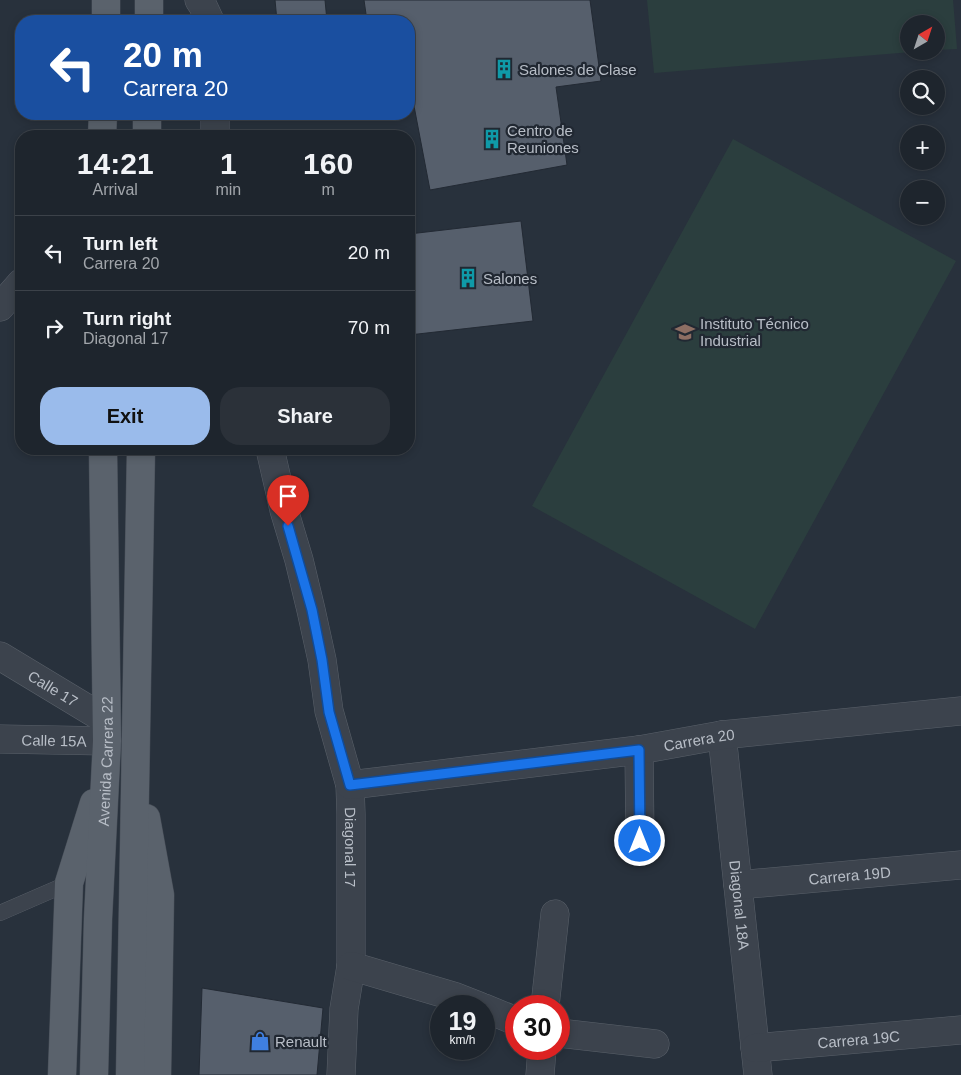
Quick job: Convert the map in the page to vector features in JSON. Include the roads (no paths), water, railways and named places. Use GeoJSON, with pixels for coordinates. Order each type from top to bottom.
{"type":"FeatureCollection","features":[{"type":"Feature","properties":{"kind":"main road"},"geometry":{"type":"LineString","coordinates":[[106,0],[106,15]]}},
{"type":"Feature","properties":{"kind":"main road"},"geometry":{"type":"LineString","coordinates":[[149,0],[149,15]]}},
{"type":"Feature","properties":{"kind":"main road","name":"Avenida Carrera 22"},"geometry":{"type":"LineString","coordinates":[[94,1075],[98,919],[106,741],[103,455]]}},
{"type":"Feature","properties":{"kind":"main road","name":"Avenida Carrera 22"},"geometry":{"type":"LineString","coordinates":[[130,1075],[141,455]]}},
{"type":"Feature","properties":{"kind":"main road"},"geometry":{"type":"LineString","coordinates":[[62,1075],[69,883],[106,741]]}},
{"type":"Feature","properties":{"kind":"main road"},"geometry":{"type":"LineString","coordinates":[[136,758],[160,895],[156,1075]]}},
{"type":"Feature","properties":{"kind":"street"},"geometry":{"type":"LineString","coordinates":[[199,0],[207,15]]}},
{"type":"Feature","properties":{"kind":"street"},"geometry":{"type":"LineString","coordinates":[[0,306],[15,290]]}},
{"type":"Feature","properties":{"kind":"street","name":"Diagonal 17"},"geometry":{"type":"LineString","coordinates":[[271,455],[284,510],[312,610],[322,660],[329,712],[350,785],[350,966],[344,1009],[341,1075]]}},
{"type":"Feature","properties":{"kind":"street","name":"Calle 17"},"geometry":{"type":"LineString","coordinates":[[0,656],[106,741]]}},
{"type":"Feature","properties":{"kind":"street","name":"Carrera 20"},"geometry":{"type":"LineString","coordinates":[[350,785],[639,750],[722,735],[961,711]]}},
{"type":"Feature","properties":{"kind":"street","name":"Diagonal 18A"},"geometry":{"type":"LineString","coordinates":[[722,735],[758,1075]]}},
{"type":"Feature","properties":{"kind":"street","name":"Calle 15A"},"geometry":{"type":"LineString","coordinates":[[0,739],[106,741]]}},
{"type":"Feature","properties":{"kind":"street"},"geometry":{"type":"LineString","coordinates":[[639,750],[640,841]]}},
{"type":"Feature","properties":{"kind":"street","name":"Carrera 19D"},"geometry":{"type":"LineString","coordinates":[[738,885],[961,865]]}},
{"type":"Feature","properties":{"kind":"street"},"geometry":{"type":"LineString","coordinates":[[546,995],[555,914]]}},
{"type":"Feature","properties":{"kind":"street"},"geometry":{"type":"LineString","coordinates":[[350,966],[446,995]]}},
{"type":"Feature","properties":{"kind":"street","name":"Carrera 19C"},"geometry":{"type":"LineString","coordinates":[[755,1048],[961,1030]]}},
{"type":"Feature","properties":{"kind":"street"},"geometry":{"type":"LineString","coordinates":[[570,1034],[655,1044]]}},
{"type":"Feature","properties":{"kind":"street"},"geometry":{"type":"LineString","coordinates":[[540,1075],[541,1060]]}},
{"type":"Feature","properties":{"kind":"lane"},"geometry":{"type":"LineString","coordinates":[[0,913],[69,883]]}},
{"type":"Feature","properties":{"kind":"place","name":"Salones de Clase"},"geometry":{"type":"Point","coordinates":[504,69]}},
{"type":"Feature","properties":{"kind":"place","name":"Centro de Reuniones"},"geometry":{"type":"Point","coordinates":[492,139]}},
{"type":"Feature","properties":{"kind":"place","name":"Salones"},"geometry":{"type":"Point","coordinates":[468,278]}},
{"type":"Feature","properties":{"kind":"place","name":"Instituto Técnico Industrial"},"geometry":{"type":"Point","coordinates":[685,332]}},
{"type":"Feature","properties":{"kind":"place","name":"Renault"},"geometry":{"type":"Point","coordinates":[260,1041]}}]}
